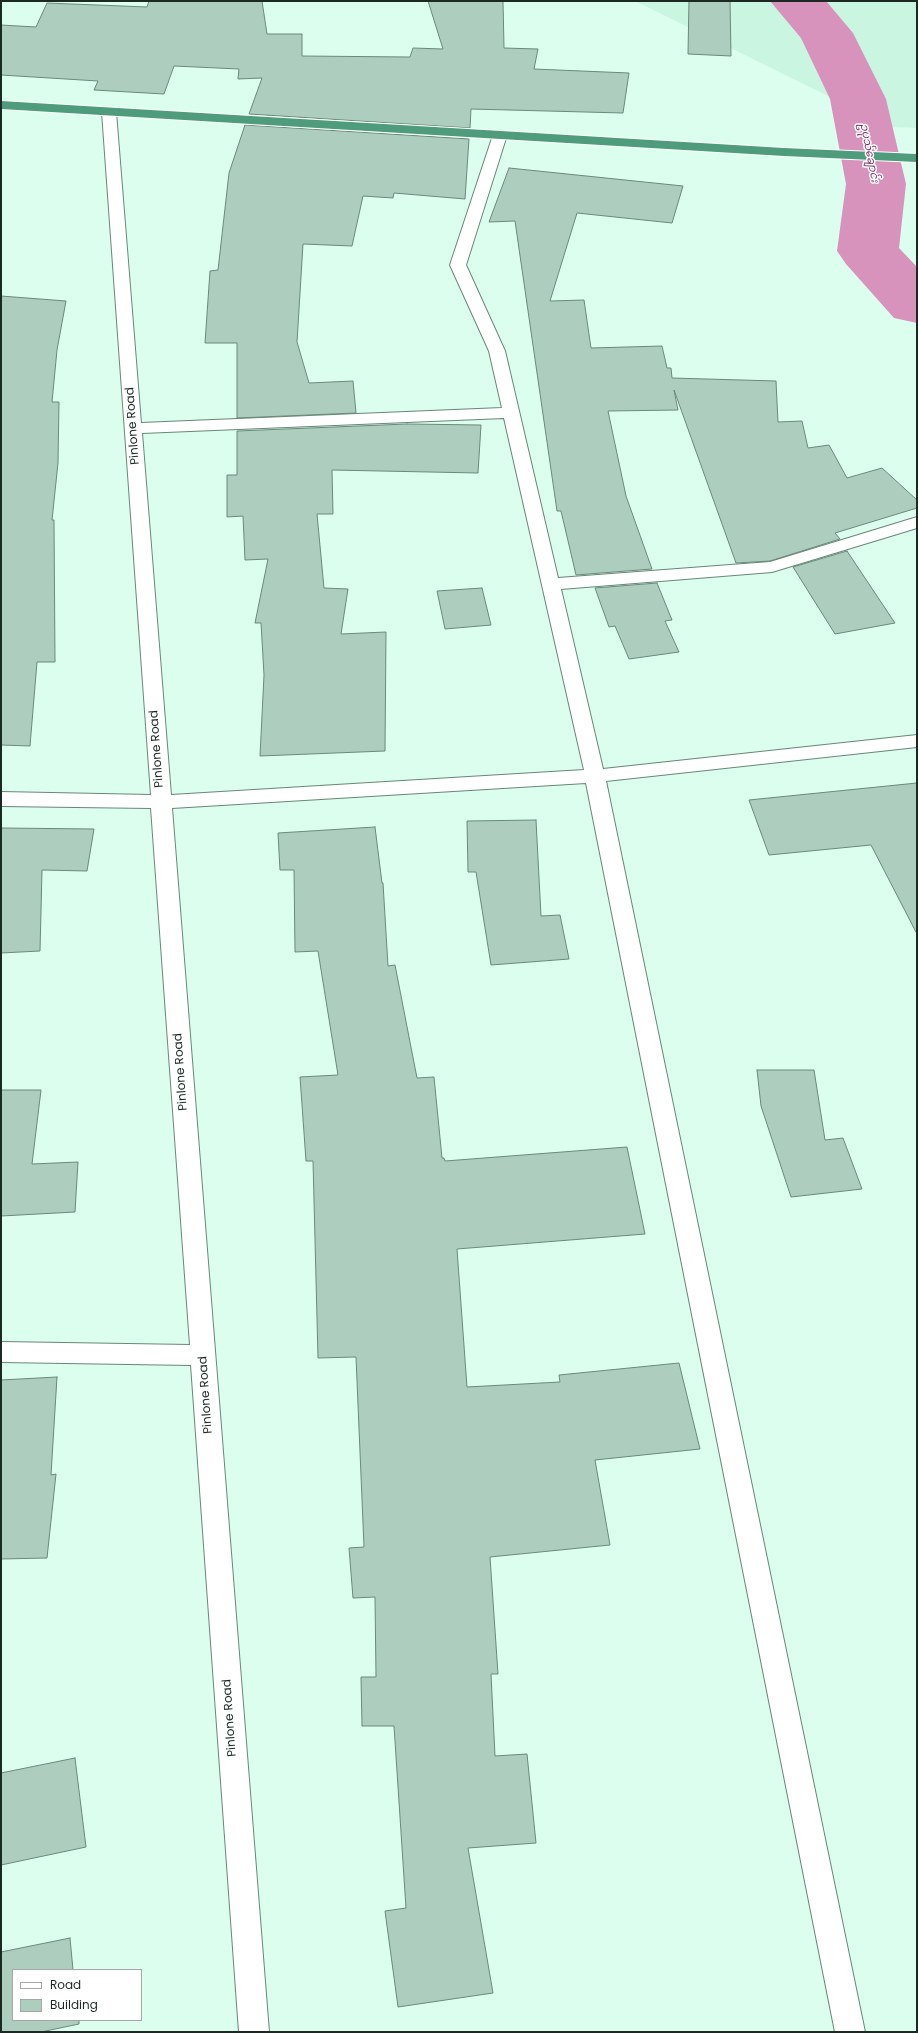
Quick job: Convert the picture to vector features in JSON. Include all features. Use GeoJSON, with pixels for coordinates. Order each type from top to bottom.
{"type":"FeatureCollection","features":[{"type":"Feature","properties":{"kind":"highway"},"geometry":{"type":"LineString","coordinates":[[1,105],[784,152],[917,158]]}},
{"type":"Feature","properties":{"kind":"street","name":"Pinlone Road"},"geometry":{"type":"LineString","coordinates":[[109,112],[254,2032]]}},
{"type":"Feature","properties":{"kind":"street"},"geometry":{"type":"LineString","coordinates":[[500,135],[458,264],[497,351],[595,776],[850,2032]]}},
{"type":"Feature","properties":{"kind":"street"},"geometry":{"type":"LineString","coordinates":[[133,428],[512,413]]}},
{"type":"Feature","properties":{"kind":"street"},"geometry":{"type":"LineString","coordinates":[[550,584],[772,567],[917,522]]}},
{"type":"Feature","properties":{"kind":"street"},"geometry":{"type":"LineString","coordinates":[[1,799],[161,802],[595,776],[917,741]]}},
{"type":"Feature","properties":{"kind":"street"},"geometry":{"type":"LineString","coordinates":[[1,1352],[203,1355]]}},
{"type":"Feature","properties":{"kind":"shaded area"},"geometry":{"type":"Polygon","coordinates":[[[635,1],[917,1],[917,128],[891,127],[635,1]]]}},
{"type":"Feature","properties":{"kind":"building"},"geometry":{"type":"Polygon","coordinates":[[[149,1],[262,1],[267,34],[302,34],[302,56],[410,57],[413,48],[443,49],[428,1],[503,1],[504,48],[538,49],[534,69],[629,73],[623,113],[471,109],[470,128],[249,114],[262,78],[238,79],[239,69],[174,66],[164,94],[94,90],[98,81],[1,75],[1,25],[36,27],[47,3],[147,7],[149,1]]]}},
{"type":"Feature","properties":{"kind":"building"},"geometry":{"type":"Polygon","coordinates":[[[689,1],[730,1],[731,56],[688,54],[689,1]]]}},
{"type":"Feature","properties":{"kind":"building"},"geometry":{"type":"Polygon","coordinates":[[[245,125],[469,139],[465,199],[394,193],[393,198],[363,196],[352,246],[303,244],[297,342],[309,383],[353,381],[356,413],[237,418],[237,343],[205,343],[210,271],[218,270],[229,173],[245,125]]]}},
{"type":"Feature","properties":{"kind":"building"},"geometry":{"type":"Polygon","coordinates":[[[509,168],[683,186],[672,223],[577,213],[550,301],[584,300],[591,348],[662,346],[667,368],[671,368],[672,378],[776,381],[778,422],[802,421],[808,448],[829,445],[847,478],[882,468],[917,500],[917,508],[835,533],[840,539],[770,561],[736,563],[674,390],[678,410],[608,411],[626,496],[652,569],[576,575],[561,511],[557,511],[515,221],[489,222],[509,168]]]}},
{"type":"Feature","properties":{"kind":"building"},"geometry":{"type":"Polygon","coordinates":[[[1,296],[66,301],[57,350],[52,402],[59,402],[58,463],[52,520],[54,520],[55,662],[37,662],[30,746],[1,745],[1,296]]]}},
{"type":"Feature","properties":{"kind":"building"},"geometry":{"type":"Polygon","coordinates":[[[407,424],[481,425],[478,473],[332,470],[333,514],[317,514],[324,588],[348,589],[341,634],[386,632],[385,751],[260,756],[264,675],[261,623],[255,623],[268,559],[245,560],[243,516],[227,517],[227,475],[237,475],[237,431],[407,424]]]}},
{"type":"Feature","properties":{"kind":"building"},"geometry":{"type":"Polygon","coordinates":[[[847,551],[895,623],[835,634],[793,567],[847,551]]]}},
{"type":"Feature","properties":{"kind":"building"},"geometry":{"type":"Polygon","coordinates":[[[657,583],[672,620],[665,621],[679,652],[629,659],[615,626],[609,627],[595,588],[657,583]]]}},
{"type":"Feature","properties":{"kind":"building"},"geometry":{"type":"Polygon","coordinates":[[[482,588],[491,625],[445,629],[437,591],[482,588]]]}},
{"type":"Feature","properties":{"kind":"building"},"geometry":{"type":"Polygon","coordinates":[[[917,783],[917,934],[871,845],[769,855],[749,800],[917,783]]]}},
{"type":"Feature","properties":{"kind":"building"},"geometry":{"type":"Polygon","coordinates":[[[536,820],[541,916],[560,915],[569,959],[491,965],[476,872],[468,872],[467,821],[536,820]]]}},
{"type":"Feature","properties":{"kind":"building"},"geometry":{"type":"Polygon","coordinates":[[[375,827],[383,883],[388,966],[395,965],[417,1078],[434,1077],[442,1158],[444,1158],[445,1161],[627,1147],[645,1234],[457,1249],[467,1387],[560,1382],[559,1375],[679,1363],[700,1449],[595,1460],[610,1545],[490,1557],[498,1674],[491,1674],[495,1756],[527,1754],[536,1843],[468,1848],[493,1993],[398,2007],[385,1911],[406,1908],[394,1726],[362,1726],[361,1677],[376,1677],[375,1597],[353,1598],[349,1548],[364,1547],[356,1357],[318,1358],[313,1161],[306,1161],[300,1077],[338,1075],[318,951],[295,952],[294,870],[280,870],[278,833],[375,827]]]}},
{"type":"Feature","properties":{"kind":"building"},"geometry":{"type":"Polygon","coordinates":[[[1,828],[94,829],[87,871],[42,870],[40,951],[1,953],[1,828]]]}},
{"type":"Feature","properties":{"kind":"building"},"geometry":{"type":"Polygon","coordinates":[[[757,1070],[814,1070],[825,1140],[843,1138],[862,1189],[791,1197],[761,1106],[757,1070]]]}},
{"type":"Feature","properties":{"kind":"building"},"geometry":{"type":"Polygon","coordinates":[[[1,1090],[41,1090],[32,1164],[78,1162],[75,1212],[1,1216],[1,1090]]]}},
{"type":"Feature","properties":{"kind":"building"},"geometry":{"type":"Polygon","coordinates":[[[57,1377],[51,1475],[56,1474],[47,1558],[1,1559],[1,1380],[57,1377]]]}},
{"type":"Feature","properties":{"kind":"building"},"geometry":{"type":"Polygon","coordinates":[[[75,1758],[86,1847],[1,1865],[1,1773],[75,1758]]]}},
{"type":"Feature","properties":{"kind":"building"},"geometry":{"type":"Polygon","coordinates":[[[70,1938],[73,1969],[12,1969],[12,2021],[79,2021],[79,2024],[41,2032],[1,2032],[1,1952],[70,1938]]]}},
{"type":"Feature","properties":{"kind":"waterway","name":"ဥပုသ်ချောင်း"},"geometry":{"type":"LineString","coordinates":[[797,1],[826,33],[858,99],[876,184],[868,251],[917,304]]}}]}
